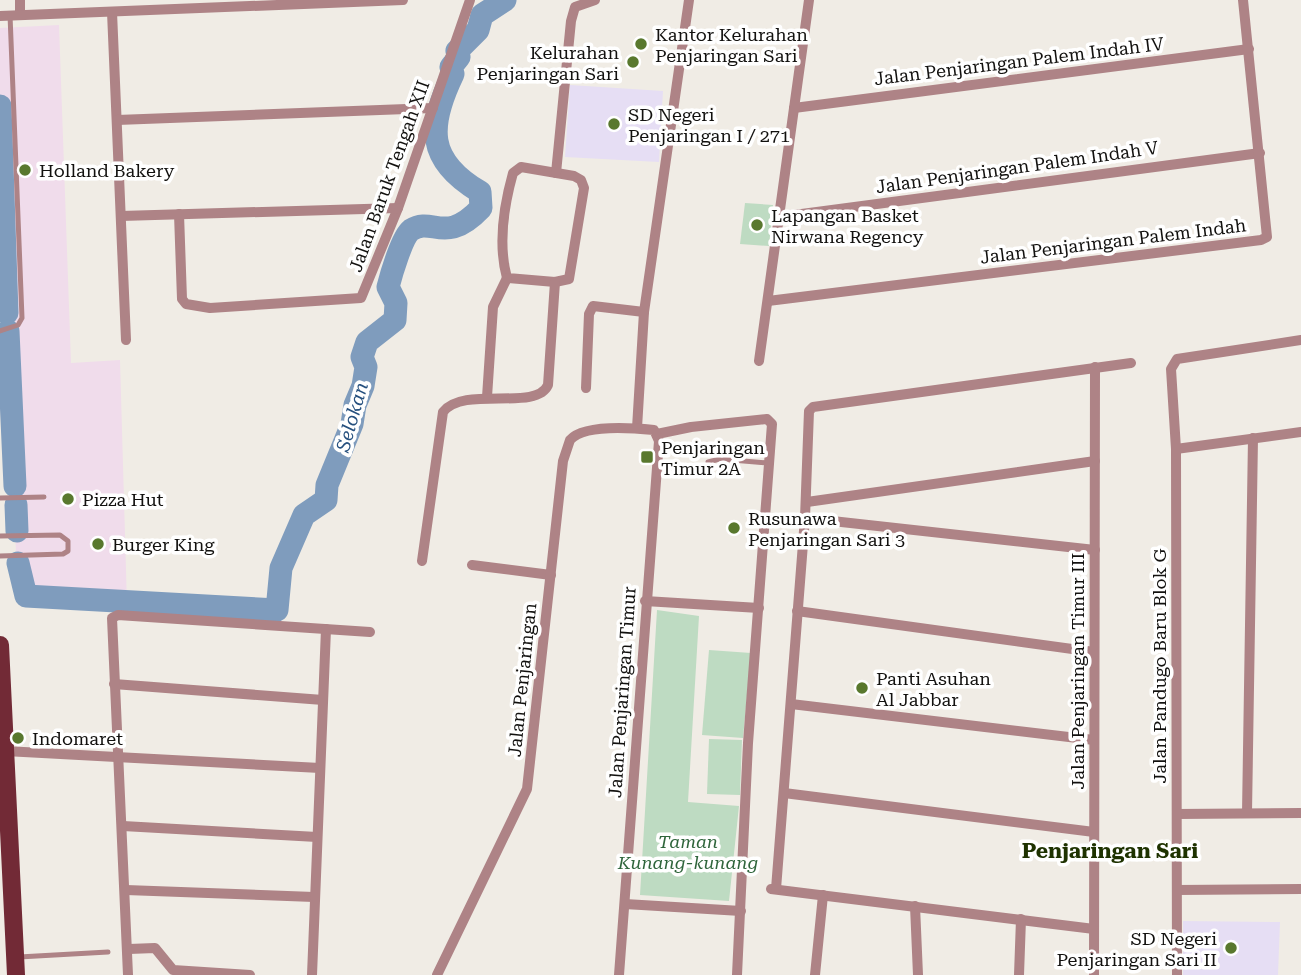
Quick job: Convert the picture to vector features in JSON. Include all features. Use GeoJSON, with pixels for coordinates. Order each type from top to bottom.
{"type":"FeatureCollection","features":[{"type":"Feature","properties":{"kind":"main road"},"geometry":{"type":"LineString","coordinates":[[0,645],[16,966]]}},
{"type":"Feature","properties":{"kind":"street"},"geometry":{"type":"LineString","coordinates":[[8,15],[20,0]]}},
{"type":"Feature","properties":{"kind":"street"},"geometry":{"type":"LineString","coordinates":[[8,15],[403,0]]}},
{"type":"Feature","properties":{"kind":"street","name":"Jalan Baruk Tengah XII"},"geometry":{"type":"LineString","coordinates":[[179,214],[182,299],[190,305],[210,308],[361,298],[398,208],[470,0]]}},
{"type":"Feature","properties":{"kind":"street"},"geometry":{"type":"LineString","coordinates":[[556,173],[571,21],[575,7],[595,0]]}},
{"type":"Feature","properties":{"kind":"street"},"geometry":{"type":"LineString","coordinates":[[689,0],[644,312],[637,428],[654,430],[657,434],[691,427],[767,419],[772,424],[748,743],[737,975]]}},
{"type":"Feature","properties":{"kind":"street"},"geometry":{"type":"LineString","coordinates":[[759,361],[811,0]]}},
{"type":"Feature","properties":{"kind":"street","name":"Jalan Penjaringan Palem Indah"},"geometry":{"type":"LineString","coordinates":[[768,301],[1261,240],[1267,237],[1269,231],[1243,0]]}},
{"type":"Feature","properties":{"kind":"street"},"geometry":{"type":"LineString","coordinates":[[112,12],[126,340]]}},
{"type":"Feature","properties":{"kind":"street","name":"Jalan Penjaringan Palem Indah IV"},"geometry":{"type":"LineString","coordinates":[[794,108],[1249,49]]}},
{"type":"Feature","properties":{"kind":"street"},"geometry":{"type":"LineString","coordinates":[[117,120],[433,108]]}},
{"type":"Feature","properties":{"kind":"street","name":"Jalan Penjaringan Palem Indah V"},"geometry":{"type":"LineString","coordinates":[[779,217],[1260,153]]}},
{"type":"Feature","properties":{"kind":"street"},"geometry":{"type":"LineString","coordinates":[[486,397],[493,307],[507,278],[504,224],[513,173],[521,167],[574,176],[581,180],[584,188],[569,279],[555,282],[507,278]]}},
{"type":"Feature","properties":{"kind":"street"},"geometry":{"type":"LineString","coordinates":[[121,216],[398,208]]}},
{"type":"Feature","properties":{"kind":"street"},"geometry":{"type":"LineString","coordinates":[[422,561],[443,412],[453,405],[486,397],[537,397],[545,393],[548,385],[555,282]]}},
{"type":"Feature","properties":{"kind":"street"},"geometry":{"type":"LineString","coordinates":[[586,388],[589,314],[593,306],[644,312]]}},
{"type":"Feature","properties":{"kind":"street","name":"Jalan Pandugo Baru Blok G"},"geometry":{"type":"LineString","coordinates":[[1177,975],[1176,449],[1171,369],[1177,359],[1301,340]]}},
{"type":"Feature","properties":{"kind":"street"},"geometry":{"type":"LineString","coordinates":[[1094,929],[774,889],[806,518],[808,417],[813,407],[1131,363]]}},
{"type":"Feature","properties":{"kind":"street","name":"Jalan Penjaringan Timur III"},"geometry":{"type":"LineString","coordinates":[[1094,975],[1095,367]]}},
{"type":"Feature","properties":{"kind":"street","name":"Jalan Penjaringan"},"geometry":{"type":"LineString","coordinates":[[437,975],[527,789],[563,461],[570,440],[590,431],[637,428]]}},
{"type":"Feature","properties":{"kind":"street"},"geometry":{"type":"LineString","coordinates":[[1176,449],[1301,432]]}},
{"type":"Feature","properties":{"kind":"street","name":"Jalan Penjaringan Timur"},"geometry":{"type":"LineString","coordinates":[[619,975],[657,434]]}},
{"type":"Feature","properties":{"kind":"street"},"geometry":{"type":"LineString","coordinates":[[1247,813],[1253,438]]}},
{"type":"Feature","properties":{"kind":"street"},"geometry":{"type":"LineString","coordinates":[[807,502],[1095,461]]}},
{"type":"Feature","properties":{"kind":"street"},"geometry":{"type":"LineString","coordinates":[[806,518],[1095,550]]}},
{"type":"Feature","properties":{"kind":"street"},"geometry":{"type":"LineString","coordinates":[[472,565],[551,575]]}},
{"type":"Feature","properties":{"kind":"street"},"geometry":{"type":"LineString","coordinates":[[645,601],[759,608]]}},
{"type":"Feature","properties":{"kind":"street"},"geometry":{"type":"LineString","coordinates":[[797,611],[1094,652]]}},
{"type":"Feature","properties":{"kind":"street"},"geometry":{"type":"LineString","coordinates":[[128,975],[129,949],[112,618],[118,615],[370,632]]}},
{"type":"Feature","properties":{"kind":"street"},"geometry":{"type":"LineString","coordinates":[[312,975],[326,629]]}},
{"type":"Feature","properties":{"kind":"street"},"geometry":{"type":"LineString","coordinates":[[114,684],[323,700]]}},
{"type":"Feature","properties":{"kind":"street"},"geometry":{"type":"LineString","coordinates":[[791,704],[1094,740]]}},
{"type":"Feature","properties":{"kind":"street"},"geometry":{"type":"LineString","coordinates":[[5,751],[320,768]]}},
{"type":"Feature","properties":{"kind":"street"},"geometry":{"type":"LineString","coordinates":[[784,793],[1094,832]]}},
{"type":"Feature","properties":{"kind":"street"},"geometry":{"type":"LineString","coordinates":[[1177,814],[1301,813]]}},
{"type":"Feature","properties":{"kind":"street"},"geometry":{"type":"LineString","coordinates":[[123,826],[317,837]]}},
{"type":"Feature","properties":{"kind":"street"},"geometry":{"type":"LineString","coordinates":[[126,890],[314,897]]}},
{"type":"Feature","properties":{"kind":"street"},"geometry":{"type":"LineString","coordinates":[[1177,890],[1301,890]]}},
{"type":"Feature","properties":{"kind":"street"},"geometry":{"type":"LineString","coordinates":[[815,975],[823,895]]}},
{"type":"Feature","properties":{"kind":"street"},"geometry":{"type":"LineString","coordinates":[[625,904],[741,911]]}},
{"type":"Feature","properties":{"kind":"street"},"geometry":{"type":"LineString","coordinates":[[915,906],[918,975]]}},
{"type":"Feature","properties":{"kind":"street"},"geometry":{"type":"LineString","coordinates":[[1019,975],[1021,919]]}},
{"type":"Feature","properties":{"kind":"street"},"geometry":{"type":"LineString","coordinates":[[129,949],[155,948],[173,970],[250,975]]}},
{"type":"Feature","properties":{"kind":"lane"},"geometry":{"type":"LineString","coordinates":[[0,331],[18,325],[22,318],[8,15]]}},
{"type":"Feature","properties":{"kind":"lane"},"geometry":{"type":"LineString","coordinates":[[708,463],[720,459],[768,463]]}},
{"type":"Feature","properties":{"kind":"lane"},"geometry":{"type":"LineString","coordinates":[[0,498],[44,497]]}},
{"type":"Feature","properties":{"kind":"lane"},"geometry":{"type":"LineString","coordinates":[[0,536],[60,535],[68,541],[68,551],[63,554],[0,556]]}},
{"type":"Feature","properties":{"kind":"lane"},"geometry":{"type":"LineString","coordinates":[[16,966],[108,952]]}},
{"type":"Feature","properties":{"kind":"shaded area"},"geometry":{"type":"Polygon","coordinates":[[[59,25],[71,363],[120,360],[127,605],[18,598],[0,187],[0,28],[59,25]]]}},
{"type":"Feature","properties":{"kind":"shaded area","name":"SD Negeri Penjaringan I / 271"},"geometry":{"type":"Polygon","coordinates":[[[570,85],[663,91],[659,162],[565,157],[570,85]]]}},
{"type":"Feature","properties":{"kind":"shaded area","name":"SD Negeri Penjaringan Sari II"},"geometry":{"type":"Polygon","coordinates":[[[1183,921],[1280,922],[1278,975],[1183,975],[1183,921]]]}},
{"type":"Feature","properties":{"kind":"green space","name":"Lapangan Basket Nirwana Regency"},"geometry":{"type":"Polygon","coordinates":[[[745,203],[773,205],[769,246],[740,244],[745,203]]]}},
{"type":"Feature","properties":{"kind":"green space","name":"Taman Kunang-kunang"},"geometry":{"type":"Polygon","coordinates":[[[657,610],[699,616],[688,802],[739,806],[729,901],[640,895],[657,610]]]}},
{"type":"Feature","properties":{"kind":"green space"},"geometry":{"type":"Polygon","coordinates":[[[709,650],[751,653],[743,738],[702,735],[709,650]]]}},
{"type":"Feature","properties":{"kind":"green space"},"geometry":{"type":"Polygon","coordinates":[[[709,739],[742,740],[740,795],[707,794],[709,739]]]}},
{"type":"Feature","properties":{"kind":"waterway","name":"Selokan"},"geometry":{"type":"LineString","coordinates":[[18,563],[26,596],[277,610],[281,568],[304,515],[326,500],[327,485],[352,424],[355,405],[363,386],[366,367],[362,357],[367,342],[395,320],[396,303],[388,287],[404,240],[411,230],[419,227],[458,226],[481,208],[480,192],[462,180],[441,154],[436,126],[439,110],[453,74],[451,67],[459,57],[457,51],[478,30],[482,15],[505,0]]}},
{"type":"Feature","properties":{"kind":"waterway","name":"Selokan"},"geometry":{"type":"LineString","coordinates":[[0,106],[7,313]]}},
{"type":"Feature","properties":{"kind":"waterway","name":"Selokan"},"geometry":{"type":"LineString","coordinates":[[8,331],[15,486]]}},
{"type":"Feature","properties":{"kind":"waterway","name":"Selokan"},"geometry":{"type":"LineString","coordinates":[[16,505],[17,531]]}},
{"type":"Feature","properties":{"kind":"place","name":"Kantor Kelurahan Penjaringan Sari"},"geometry":{"type":"Point","coordinates":[641,44]}},
{"type":"Feature","properties":{"kind":"place","name":"Kelurahan Penjaringan Sari"},"geometry":{"type":"Point","coordinates":[633,62]}},
{"type":"Feature","properties":{"kind":"place","name":"SD Negeri Penjaringan I / 271"},"geometry":{"type":"Point","coordinates":[614,124]}},
{"type":"Feature","properties":{"kind":"place","name":"Holland Bakery"},"geometry":{"type":"Point","coordinates":[25,170]}},
{"type":"Feature","properties":{"kind":"place","name":"Lapangan Basket Nirwana Regency"},"geometry":{"type":"Point","coordinates":[757,225]}},
{"type":"Feature","properties":{"kind":"place","name":"Penjaringan Timur 2A"},"geometry":{"type":"Point","coordinates":[647,457]}},
{"type":"Feature","properties":{"kind":"place","name":"Pizza Hut"},"geometry":{"type":"Point","coordinates":[68,499]}},
{"type":"Feature","properties":{"kind":"place","name":"Rusunawa Penjaringan Sari 3"},"geometry":{"type":"Point","coordinates":[734,528]}},
{"type":"Feature","properties":{"kind":"place","name":"Burger King"},"geometry":{"type":"Point","coordinates":[98,544]}},
{"type":"Feature","properties":{"kind":"place","name":"Panti Asuhan Al Jabbar"},"geometry":{"type":"Point","coordinates":[862,688]}},
{"type":"Feature","properties":{"kind":"place","name":"Indomaret"},"geometry":{"type":"Point","coordinates":[18,738]}},
{"type":"Feature","properties":{"kind":"place","name":"SD Negeri Penjaringan Sari II"},"geometry":{"type":"Point","coordinates":[1231,948]}},
{"type":"Feature","properties":{"kind":"district","name":"Penjaringan Sari"},"geometry":{"type":"Point","coordinates":[1110,851]}}]}
